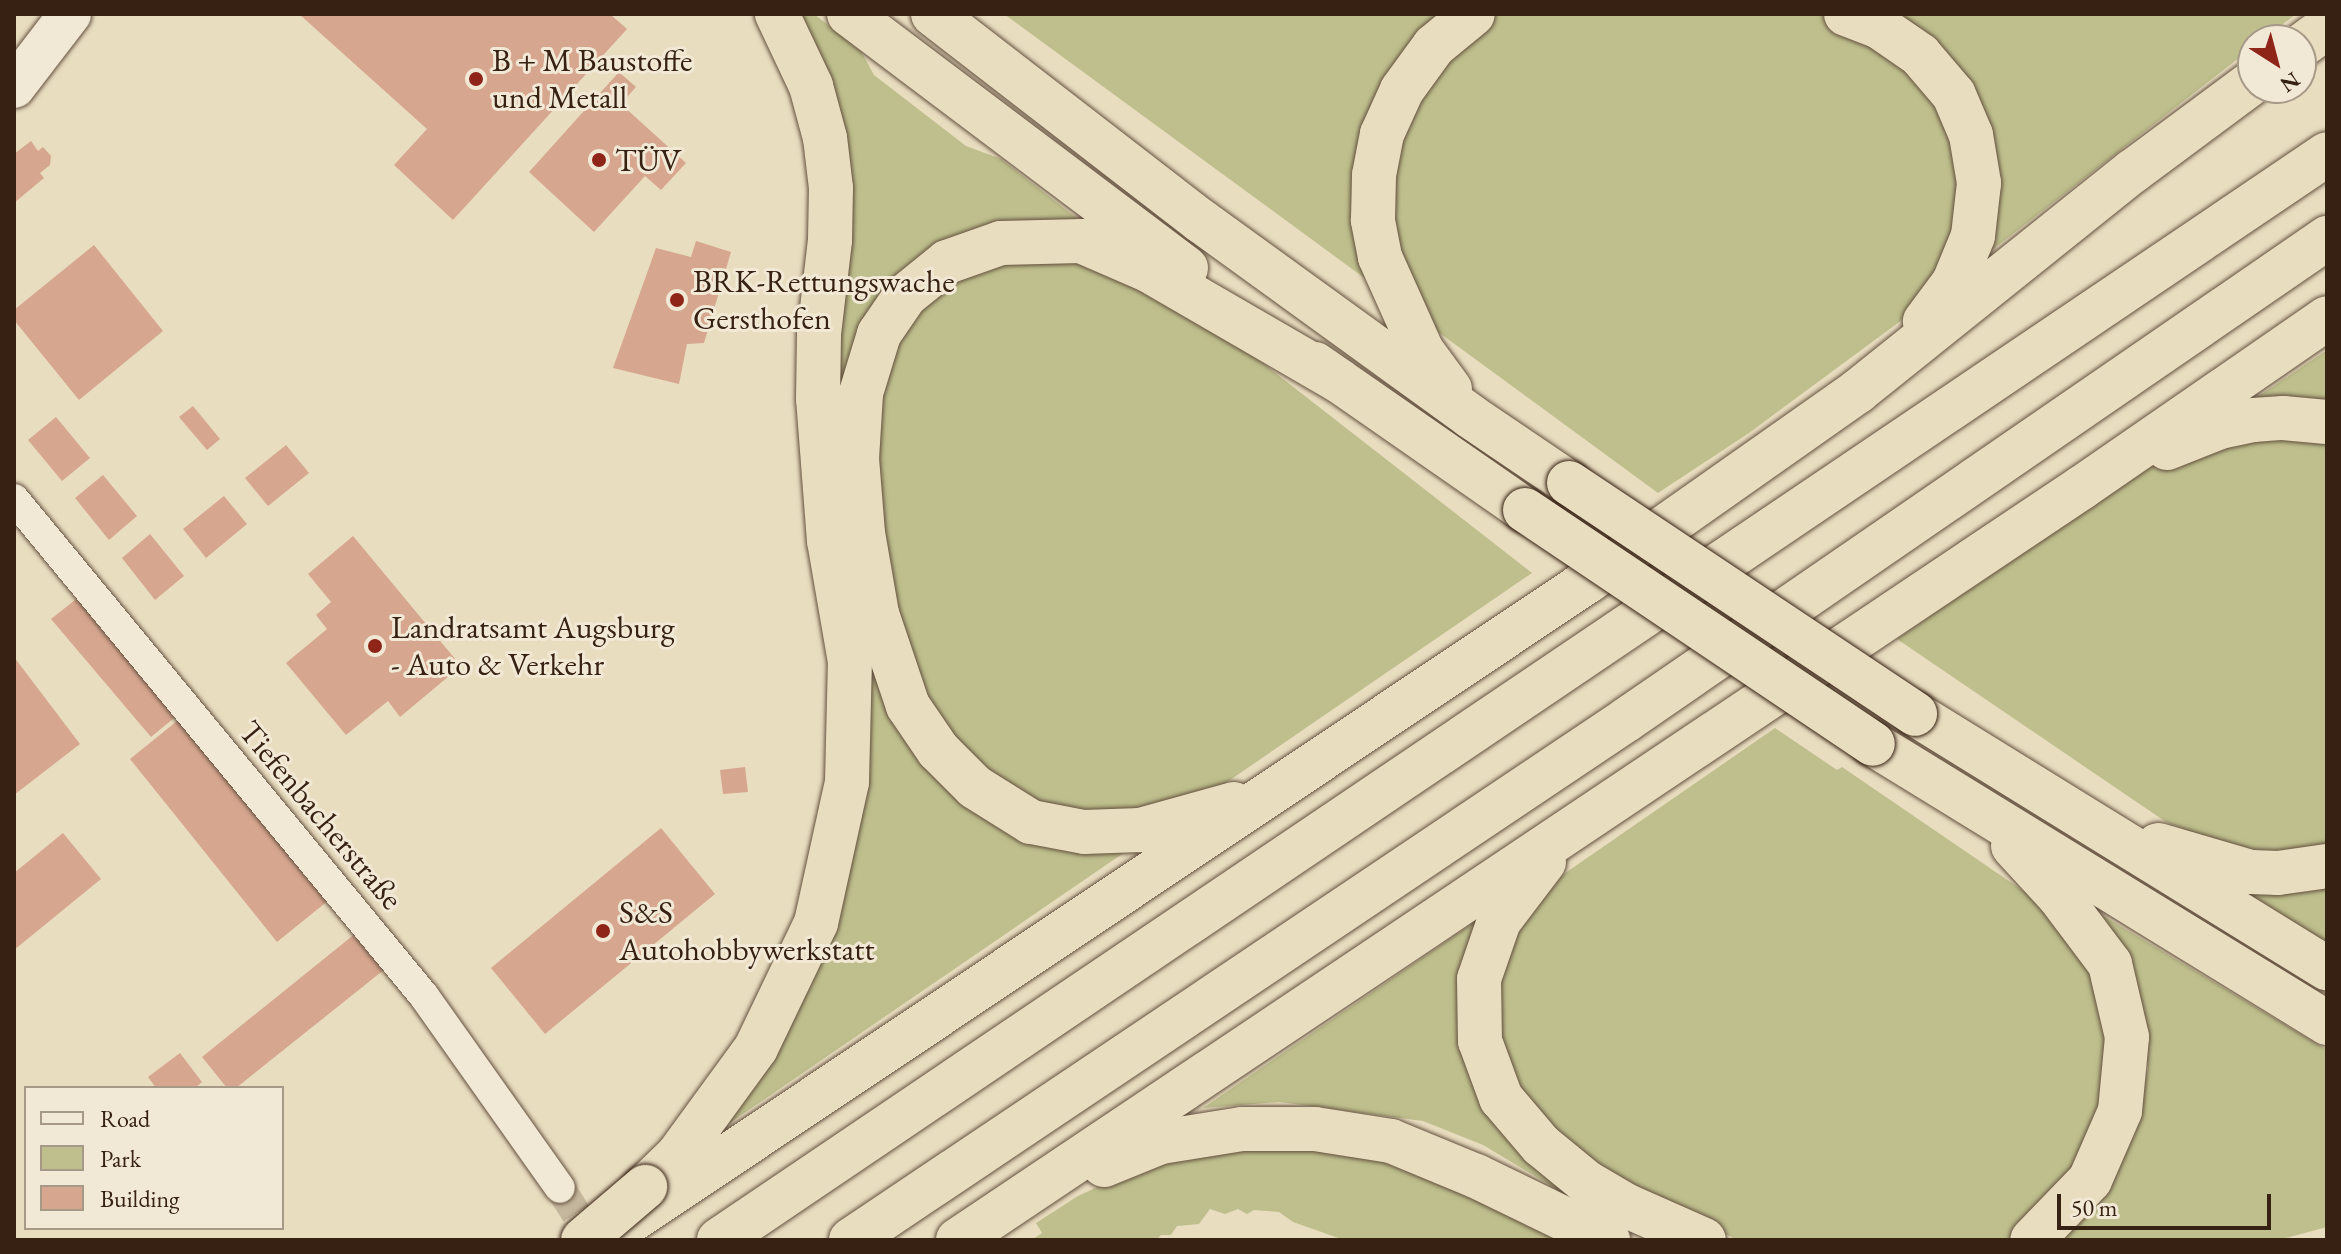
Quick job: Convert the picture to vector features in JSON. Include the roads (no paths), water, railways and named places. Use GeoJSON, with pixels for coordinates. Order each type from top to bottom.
{"type":"FeatureCollection","features":[{"type":"Feature","properties":{"kind":"highway"},"geometry":{"type":"LineString","coordinates":[[602,1240],[651,1196],[756,1048],[816,923],[847,782],[850,662],[829,541],[821,475],[818,399],[819,334],[830,240],[831,188],[825,138],[811,86],[777,14]]}},
{"type":"Feature","properties":{"kind":"highway"},"geometry":{"type":"LineString","coordinates":[[849,14],[1055,172],[1338,380],[1525,510],[1873,744],[2327,1023]]}},
{"type":"Feature","properties":{"kind":"highway"},"geometry":{"type":"LineString","coordinates":[[933,14],[1201,221],[1470,416],[1915,714],[2327,968]]}},
{"type":"Feature","properties":{"kind":"highway"},"geometry":{"type":"LineString","coordinates":[[1470,416],[1422,351],[1380,257],[1373,220],[1374,175],[1382,134],[1402,90],[1434,46],[1473,14]]}},
{"type":"Feature","properties":{"kind":"highway"},"geometry":{"type":"LineString","coordinates":[[1846,14],[1878,26],[1920,55],[1954,95],[1971,135],[1979,183],[1973,236],[1954,282],[1932,313],[1858,391]]}},
{"type":"Feature","properties":{"kind":"highway"},"geometry":{"type":"LineString","coordinates":[[583,1240],[1282,788],[1588,581],[1858,391],[2133,171],[2237,94]]}},
{"type":"Feature","properties":{"kind":"highway"},"geometry":{"type":"LineString","coordinates":[[719,1240],[2327,154]]}},
{"type":"Feature","properties":{"kind":"highway"},"geometry":{"type":"LineString","coordinates":[[851,1240],[1626,720],[2327,238]]}},
{"type":"Feature","properties":{"kind":"highway"},"geometry":{"type":"LineString","coordinates":[[1282,788],[1202,815],[1140,830],[1084,832],[1031,822],[975,787],[938,750],[908,706],[877,614],[861,519],[857,459],[861,393],[879,334],[905,296],[947,262],[1001,243],[1081,241],[1148,270],[1338,380]]}},
{"type":"Feature","properties":{"kind":"highway"},"geometry":{"type":"LineString","coordinates":[[958,1240],[2081,488],[2327,318]]}},
{"type":"Feature","properties":{"kind":"highway"},"geometry":{"type":"LineString","coordinates":[[2081,488],[2220,427],[2283,418],[2327,422]]}},
{"type":"Feature","properties":{"kind":"highway"},"geometry":{"type":"LineString","coordinates":[[1976,806],[2059,896],[2110,964],[2127,1037],[2120,1111],[2090,1180],[2032,1240]]}},
{"type":"Feature","properties":{"kind":"highway"},"geometry":{"type":"LineString","coordinates":[[1597,812],[1539,868],[1499,921],[1479,979],[1480,1041],[1501,1098],[1541,1145],[1586,1182],[1627,1206],[1704,1240]]}},
{"type":"Feature","properties":{"kind":"highway"},"geometry":{"type":"LineString","coordinates":[[2094,825],[2251,872],[2278,873],[2327,866]]}},
{"type":"Feature","properties":{"kind":"highway"},"geometry":{"type":"LineString","coordinates":[[1013,1203],[1161,1142],[1242,1129],[1315,1129],[1391,1141],[1476,1176],[1608,1240]]}},
{"type":"Feature","properties":{"kind":"street"},"geometry":{"type":"LineString","coordinates":[[14,87],[70,14]]}},
{"type":"Feature","properties":{"kind":"street","name":"Tiefenbacherstraße"},"geometry":{"type":"LineString","coordinates":[[14,499],[424,996],[560,1188]]}},
{"type":"Feature","properties":{"kind":"tunnel"},"geometry":{"type":"LineString","coordinates":[[560,1188],[593,1240]]}},
{"type":"Feature","properties":{"kind":"place","name":"B + M Baustoffe und Metall"},"geometry":{"type":"Point","coordinates":[476,79]}},
{"type":"Feature","properties":{"kind":"place","name":"TÜV"},"geometry":{"type":"Point","coordinates":[599,160]}},
{"type":"Feature","properties":{"kind":"place","name":"BRK-Rettungswache Gersthofen"},"geometry":{"type":"Point","coordinates":[677,300]}},
{"type":"Feature","properties":{"kind":"place","name":"Landratsamt Augsburg - Auto & Verkehr"},"geometry":{"type":"Point","coordinates":[375,646]}},
{"type":"Feature","properties":{"kind":"place","name":"S&S Autohobbywerkstatt"},"geometry":{"type":"Point","coordinates":[603,931]}}]}
